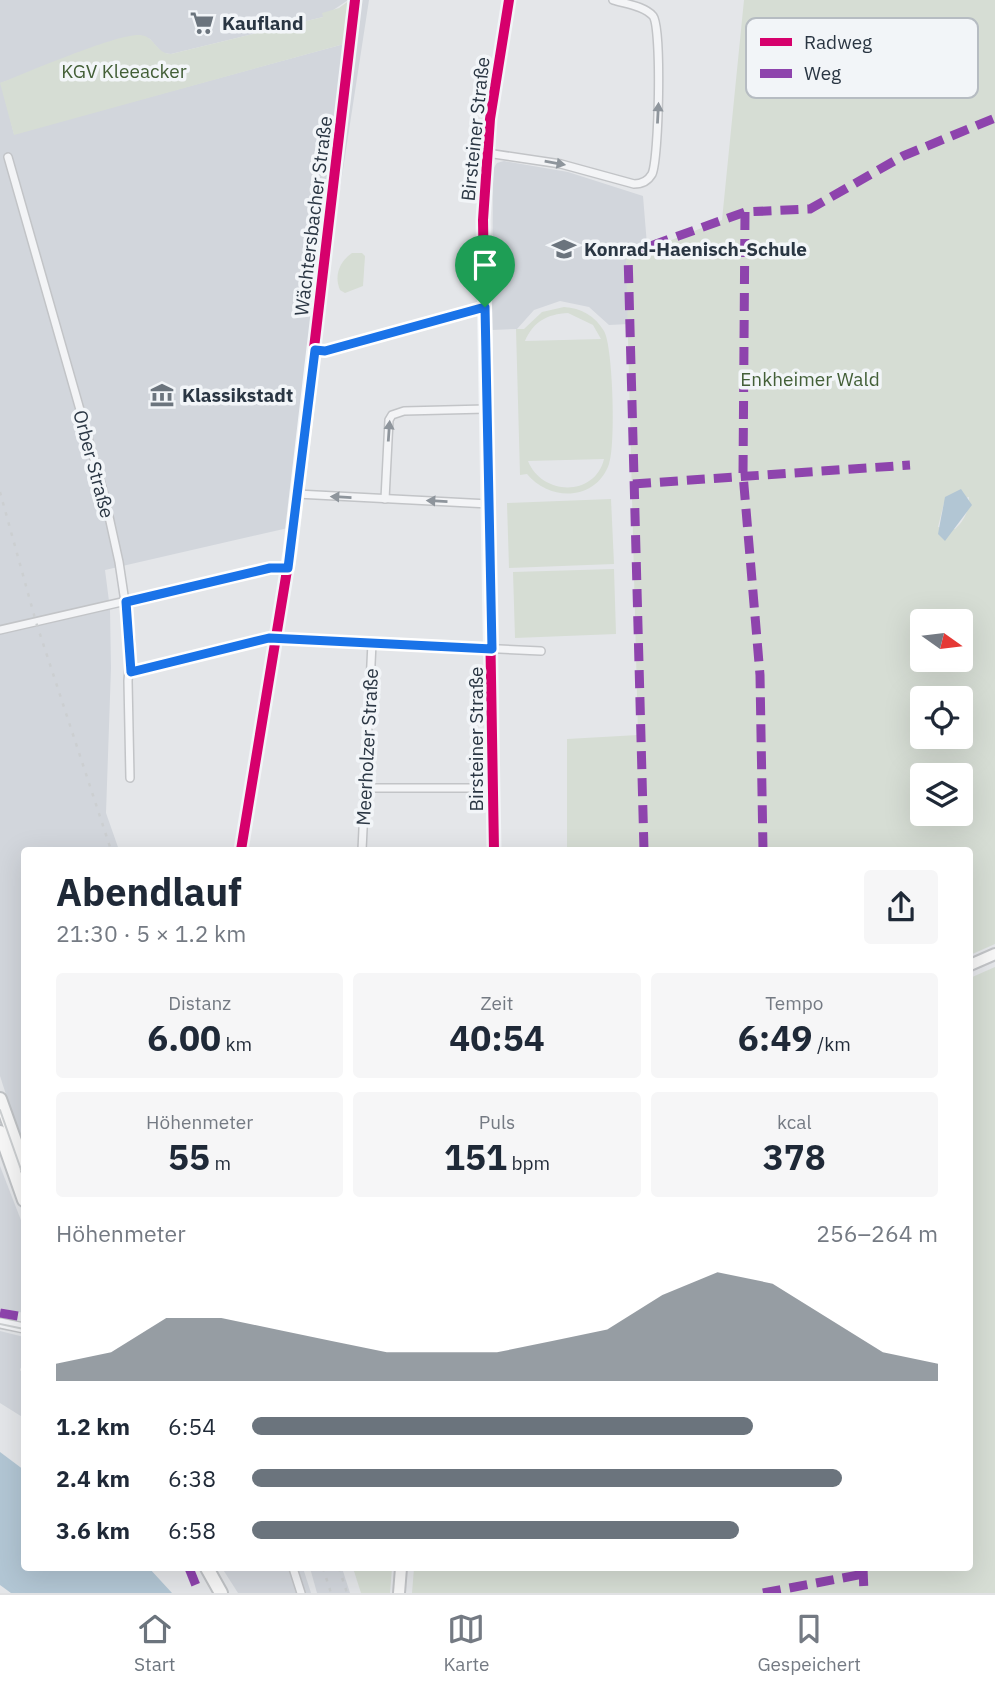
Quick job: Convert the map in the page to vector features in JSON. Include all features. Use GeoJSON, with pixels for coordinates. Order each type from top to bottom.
{"type":"FeatureCollection","features":[{"type":"Feature","properties":{"kind":"main road"},"geometry":{"type":"LineString","coordinates":[[973,964],[995,954]]}},
{"type":"Feature","properties":{"kind":"main road"},"geometry":{"type":"LineString","coordinates":[[0,1099],[21,1158]]}},
{"type":"Feature","properties":{"kind":"main road"},"geometry":{"type":"LineString","coordinates":[[0,1132],[21,1192]]}},
{"type":"Feature","properties":{"kind":"main road"},"geometry":{"type":"LineString","coordinates":[[207,1571],[211,1593]]}},
{"type":"Feature","properties":{"kind":"main road"},"geometry":{"type":"LineString","coordinates":[[209,1571],[221,1593]]}},
{"type":"Feature","properties":{"kind":"main road"},"geometry":{"type":"LineString","coordinates":[[399,1593],[401,1571]]}},
{"type":"Feature","properties":{"kind":"street","name":"Wächtersbacher Straße"},"geometry":{"type":"LineString","coordinates":[[242,847],[288,568],[355,0]]}},
{"type":"Feature","properties":{"kind":"street","name":"Birsteiner Straße"},"geometry":{"type":"LineString","coordinates":[[494,847],[483,220],[487,153],[509,0]]}},
{"type":"Feature","properties":{"kind":"street"},"geometry":{"type":"LineString","coordinates":[[487,153],[569,165],[634,184],[641,184],[650,177],[654,163],[658,96],[657,25],[645,9],[613,0]]}},
{"type":"Feature","properties":{"kind":"street","name":"Orber Straße"},"geometry":{"type":"LineString","coordinates":[[8,157],[104,494],[126,602],[131,672],[128,681],[130,778]]}},
{"type":"Feature","properties":{"kind":"street"},"geometry":{"type":"LineString","coordinates":[[315,350],[325,351],[485,307]]}},
{"type":"Feature","properties":{"kind":"street"},"geometry":{"type":"LineString","coordinates":[[385,499],[389,420],[392,415],[404,411],[486,409]]}},
{"type":"Feature","properties":{"kind":"street"},"geometry":{"type":"LineString","coordinates":[[297,494],[489,504]]}},
{"type":"Feature","properties":{"kind":"street"},"geometry":{"type":"LineString","coordinates":[[0,630],[270,568],[288,568]]}},
{"type":"Feature","properties":{"kind":"street"},"geometry":{"type":"LineString","coordinates":[[131,672],[277,638],[541,652]]}},
{"type":"Feature","properties":{"kind":"street","name":"Meerholzer Straße"},"geometry":{"type":"LineString","coordinates":[[362,847],[372,643]]}},
{"type":"Feature","properties":{"kind":"street"},"geometry":{"type":"LineString","coordinates":[[365,788],[494,788]]}},
{"type":"Feature","properties":{"kind":"street"},"geometry":{"type":"LineString","coordinates":[[0,1323],[21,1327]]}},
{"type":"Feature","properties":{"kind":"street"},"geometry":{"type":"LineString","coordinates":[[294,1571],[301,1593]]}},
{"type":"Feature","properties":{"kind":"shaded area"},"geometry":{"type":"Polygon","coordinates":[[[0,0],[348,0],[323,17],[171,54],[162,53],[150,39],[139,35],[105,44],[1,83],[14,134],[344,44],[350,0],[369,0],[288,528],[105,570],[110,609],[111,668],[106,813],[118,847],[21,847],[21,1141],[0,1076],[0,0]]]}},
{"type":"Feature","properties":{"kind":"shaded area","name":"Konrad-Haenisch-Schule"},"geometry":{"type":"Polygon","coordinates":[[[504,161],[568,172],[643,196],[647,245],[626,253],[629,324],[609,325],[589,307],[560,301],[534,310],[517,329],[492,330],[493,169],[497,163],[504,161]]]}},
{"type":"Feature","properties":{"kind":"shaded area"},"geometry":{"type":"Polygon","coordinates":[[[0,1166],[21,1220],[21,1312],[0,1308],[0,1166]]]}},
{"type":"Feature","properties":{"kind":"shaded area"},"geometry":{"type":"Polygon","coordinates":[[[0,1331],[21,1336],[21,1416],[0,1403],[0,1331]]]}},
{"type":"Feature","properties":{"kind":"shaded area"},"geometry":{"type":"Polygon","coordinates":[[[224,1571],[304,1571],[311,1593],[238,1593],[224,1571]]]}},
{"type":"Feature","properties":{"kind":"shaded area"},"geometry":{"type":"Polygon","coordinates":[[[311,1571],[343,1571],[350,1593],[317,1593],[311,1571]]]}},
{"type":"Feature","properties":{"kind":"green space","name":"KGV Kleeacker"},"geometry":{"type":"Polygon","coordinates":[[[350,0],[344,44],[14,135],[0,83],[129,36],[145,36],[162,51],[171,54],[323,17],[322,13],[339,8],[350,0]]]}},
{"type":"Feature","properties":{"kind":"green space","name":"Enkheimer Wald"},"geometry":{"type":"Polygon","coordinates":[[[744,0],[995,0],[995,944],[973,954],[973,847],[567,847],[567,739],[638,735],[626,258],[722,220],[744,0]],[[969,497],[944,503],[938,527],[955,529],[966,514],[969,497]]]}},
{"type":"Feature","properties":{"kind":"green space"},"geometry":{"type":"Polygon","coordinates":[[[352,253],[362,253],[365,256],[363,286],[345,293],[338,285],[338,275],[344,261],[352,253]]]}},
{"type":"Feature","properties":{"kind":"green space"},"geometry":{"type":"Polygon","coordinates":[[[564,307],[582,311],[600,326],[607,340],[613,418],[611,454],[603,476],[583,491],[560,493],[537,483],[527,474],[520,475],[516,329],[524,329],[542,312],[564,307]],[[568,313],[542,320],[532,329],[525,341],[601,339],[593,325],[568,313]],[[604,459],[528,461],[535,473],[545,481],[568,487],[580,486],[590,480],[599,471],[604,459]]]}},
{"type":"Feature","properties":{"kind":"green space"},"geometry":{"type":"Polygon","coordinates":[[[611,499],[614,564],[509,568],[507,503],[611,499]]]}},
{"type":"Feature","properties":{"kind":"green space"},"geometry":{"type":"Polygon","coordinates":[[[614,569],[616,634],[515,638],[513,572],[614,569]]]}},
{"type":"Feature","properties":{"kind":"green space"},"geometry":{"type":"Polygon","coordinates":[[[995,967],[995,1593],[412,1593],[414,1571],[973,1571],[973,977],[995,967]]]}},
{"type":"Feature","properties":{"kind":"green space"},"geometry":{"type":"Polygon","coordinates":[[[354,1571],[392,1571],[390,1593],[361,1593],[354,1571]]]}},
{"type":"Feature","properties":{"kind":"water"},"geometry":{"type":"Polygon","coordinates":[[[961,489],[972,505],[945,541],[938,534],[945,497],[961,489]]]}},
{"type":"Feature","properties":{"kind":"water"},"geometry":{"type":"Polygon","coordinates":[[[0,1452],[21,1468],[21,1571],[152,1571],[172,1593],[11,1593],[0,1585],[0,1452]]]}},
{"type":"Feature","properties":{"kind":"tram line"},"geometry":{"type":"LineString","coordinates":[[0,1110],[21,1170]]}},
{"type":"Feature","properties":{"kind":"tram line"},"geometry":{"type":"LineString","coordinates":[[0,1324],[21,1328]]}},
{"type":"Feature","properties":{"kind":"railway"},"geometry":{"type":"LineString","coordinates":[[0,492],[36,622],[110,847]]}},
{"type":"Feature","properties":{"kind":"railway"},"geometry":{"type":"LineString","coordinates":[[324,1571],[331,1593]]}},
{"type":"Feature","properties":{"kind":"railway"},"geometry":{"type":"LineString","coordinates":[[340,1571],[347,1593]]}},
{"type":"Feature","properties":{"kind":"marked path"},"geometry":{"type":"LineString","coordinates":[[644,847],[628,254],[745,212],[810,209],[903,156],[995,118]]}},
{"type":"Feature","properties":{"kind":"marked path"},"geometry":{"type":"LineString","coordinates":[[745,212],[743,474],[760,675],[763,847]]}},
{"type":"Feature","properties":{"kind":"marked path"},"geometry":{"type":"LineString","coordinates":[[633,484],[910,465]]}},
{"type":"Feature","properties":{"kind":"marked path"},"geometry":{"type":"LineString","coordinates":[[0,1313],[21,1316]]}},
{"type":"Feature","properties":{"kind":"marked path"},"geometry":{"type":"LineString","coordinates":[[190,1571],[199,1593]]}},
{"type":"Feature","properties":{"kind":"marked path"},"geometry":{"type":"LineString","coordinates":[[863,1571],[864,1593]]}},
{"type":"Feature","properties":{"kind":"marked path"},"geometry":{"type":"LineString","coordinates":[[763,1593],[864,1574]]}},
{"type":"Feature","properties":{"kind":"cycle path"},"geometry":{"type":"LineString","coordinates":[[241,847],[290,552],[355,0]]}},
{"type":"Feature","properties":{"kind":"cycle path"},"geometry":{"type":"LineString","coordinates":[[494,847],[483,220],[490,119],[509,0]]}},
{"type":"Feature","properties":{"kind":"place","name":"Kaufland"},"geometry":{"type":"Point","coordinates":[202,23]}},
{"type":"Feature","properties":{"kind":"place","name":"Konrad-Haenisch-Schule"},"geometry":{"type":"Point","coordinates":[564,249]}},
{"type":"Feature","properties":{"kind":"place","name":"Klassikstadt"},"geometry":{"type":"Point","coordinates":[162,395]}},
{"type":"Feature","properties":{"kind":"route"},"geometry":{"type":"LineString","coordinates":[[485,307],[492,649],[269,638],[131,672],[131,642],[126,602],[270,568],[288,568],[315,350],[325,351],[485,307]]}}]}
